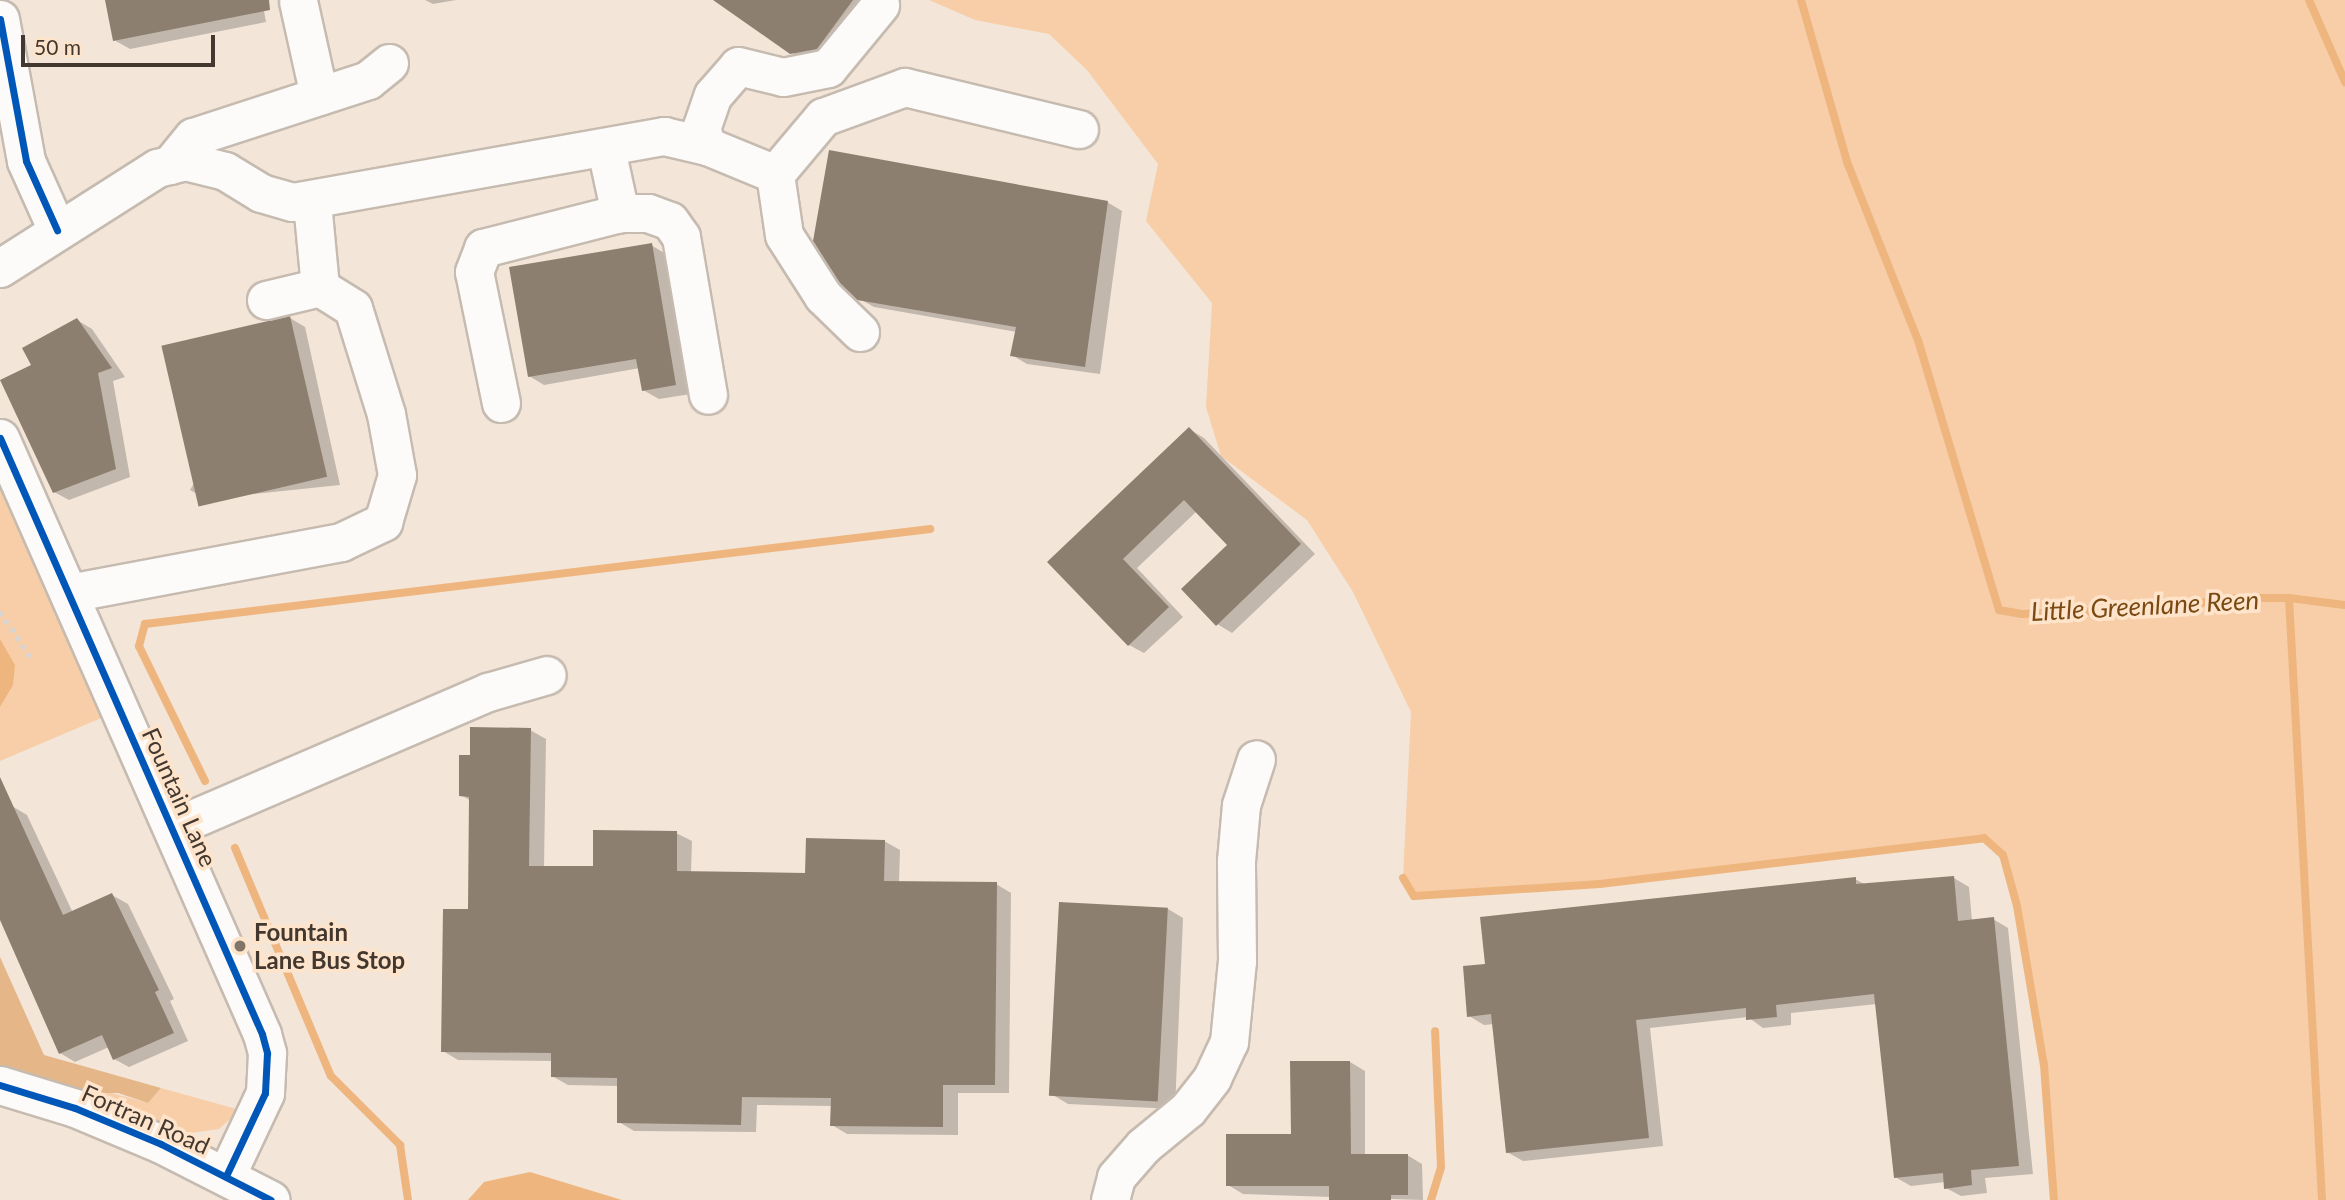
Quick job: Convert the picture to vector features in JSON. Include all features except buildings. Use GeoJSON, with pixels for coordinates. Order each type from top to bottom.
{"type":"FeatureCollection","features":[{"type":"Feature","properties":{"kind":"street"},"geometry":{"type":"LineString","coordinates":[[298,1],[319,96]]}},
{"type":"Feature","properties":{"kind":"street"},"geometry":{"type":"LineString","coordinates":[[707,146],[701,130],[713,95],[738,66],[783,76],[828,68],[880,5]]}},
{"type":"Feature","properties":{"kind":"street"},"geometry":{"type":"LineString","coordinates":[[0,19],[26,161],[57,230]]}},
{"type":"Feature","properties":{"kind":"street"},"geometry":{"type":"LineString","coordinates":[[170,165],[193,136],[368,80],[388,63]]}},
{"type":"Feature","properties":{"kind":"street"},"geometry":{"type":"LineString","coordinates":[[860,332],[823,296],[784,234],[775,174],[823,117],[905,87],[1079,129]]}},
{"type":"Feature","properties":{"kind":"street"},"geometry":{"type":"LineString","coordinates":[[0,268],[133,183],[170,165],[202,163],[276,200],[312,202],[664,136],[707,146],[775,174]]}},
{"type":"Feature","properties":{"kind":"street"},"geometry":{"type":"LineString","coordinates":[[606,149],[620,213]]}},
{"type":"Feature","properties":{"kind":"street"},"geometry":{"type":"LineString","coordinates":[[312,202],[320,287]]}},
{"type":"Feature","properties":{"kind":"street"},"geometry":{"type":"LineString","coordinates":[[501,403],[474,272],[483,248],[620,213],[648,213],[670,221],[681,237],[708,395]]}},
{"type":"Feature","properties":{"kind":"street"},"geometry":{"type":"LineString","coordinates":[[69,593],[341,542],[383,522],[397,475],[386,414],[353,308],[320,287],[266,300]]}},
{"type":"Feature","properties":{"kind":"street","name":"Fountain Lane"},"geometry":{"type":"LineString","coordinates":[[0,438],[174,827],[267,1053],[265,1093],[226,1176]]}},
{"type":"Feature","properties":{"kind":"street"},"geometry":{"type":"LineString","coordinates":[[174,827],[488,692],[547,675]]}},
{"type":"Feature","properties":{"kind":"street"},"geometry":{"type":"LineString","coordinates":[[1110,1200],[1116,1177],[1143,1146],[1188,1109],[1212,1078],[1229,1042],[1237,961],[1236,861],[1241,805],[1256,759]]}},
{"type":"Feature","properties":{"kind":"street","name":"Fortran Road"},"geometry":{"type":"LineString","coordinates":[[0,1086],[75,1108],[226,1176],[271,1200]]}},
{"type":"Feature","properties":{"kind":"path"},"geometry":{"type":"LineString","coordinates":[[0,611],[30,657]]}},
{"type":"Feature","properties":{"kind":"shaded area"},"geometry":{"type":"Polygon","coordinates":[[[929,0],[2345,0],[2345,1200],[2054,1200],[2044,1065],[2017,906],[2003,855],[1984,838],[1600,884],[1414,896],[1403,878],[1411,712],[1353,592],[1307,520],[1221,456],[1206,407],[1212,303],[1146,221],[1158,164],[1087,70],[1049,34],[975,20],[929,0]]]}},
{"type":"Feature","properties":{"kind":"shaded area"},"geometry":{"type":"Polygon","coordinates":[[[0,472],[106,716],[0,761],[0,472]]]}},
{"type":"Feature","properties":{"kind":"shaded area"},"geometry":{"type":"Polygon","coordinates":[[[0,639],[15,665],[13,685],[0,707],[0,639]]]}},
{"type":"Feature","properties":{"kind":"shaded area"},"geometry":{"type":"Polygon","coordinates":[[[0,957],[44,1055],[161,1088],[148,1103],[118,1093],[84,1093],[0,1067],[0,957]]]}},
{"type":"Feature","properties":{"kind":"shaded area"},"geometry":{"type":"Polygon","coordinates":[[[161,1088],[240,1110],[219,1129],[184,1134],[84,1093],[104,1091],[148,1103],[161,1088]]]}},
{"type":"Feature","properties":{"kind":"shaded area"},"geometry":{"type":"Polygon","coordinates":[[[530,1172],[622,1200],[468,1200],[484,1182],[530,1172]]]}},
{"type":"Feature","properties":{"kind":"waterway","name":"Little Greenlane Reen"},"geometry":{"type":"LineString","coordinates":[[1801,0],[1847,162],[1918,340],[1999,610],[2022,614],[2152,609],[2237,598],[2289,598],[2322,1200]]}},
{"type":"Feature","properties":{"kind":"waterway"},"geometry":{"type":"LineString","coordinates":[[2309,0],[2345,82]]}},
{"type":"Feature","properties":{"kind":"waterway"},"geometry":{"type":"LineString","coordinates":[[205,781],[139,646],[145,624],[930,529]]}},
{"type":"Feature","properties":{"kind":"waterway"},"geometry":{"type":"LineString","coordinates":[[2289,598],[2345,605]]}},
{"type":"Feature","properties":{"kind":"waterway"},"geometry":{"type":"LineString","coordinates":[[1403,878],[1414,896],[1600,884],[1984,838],[2003,855],[2017,906],[2044,1065],[2054,1200]]}},
{"type":"Feature","properties":{"kind":"waterway"},"geometry":{"type":"LineString","coordinates":[[235,848],[331,1076],[400,1145],[408,1200]]}},
{"type":"Feature","properties":{"kind":"waterway"},"geometry":{"type":"LineString","coordinates":[[1431,1200],[1441,1167],[1435,1031]]}},
{"type":"Feature","properties":{"kind":"cycle path"},"geometry":{"type":"LineString","coordinates":[[0,19],[26,161],[57,230]]}},
{"type":"Feature","properties":{"kind":"cycle path"},"geometry":{"type":"LineString","coordinates":[[0,438],[262,1034],[267,1053],[265,1093],[226,1176]]}},
{"type":"Feature","properties":{"kind":"cycle path"},"geometry":{"type":"LineString","coordinates":[[0,1085],[75,1108],[161,1144],[271,1200]]}},
{"type":"Feature","properties":{"kind":"place","name":"Fountain Lane Bus Stop"},"geometry":{"type":"Point","coordinates":[240,946]}}]}
